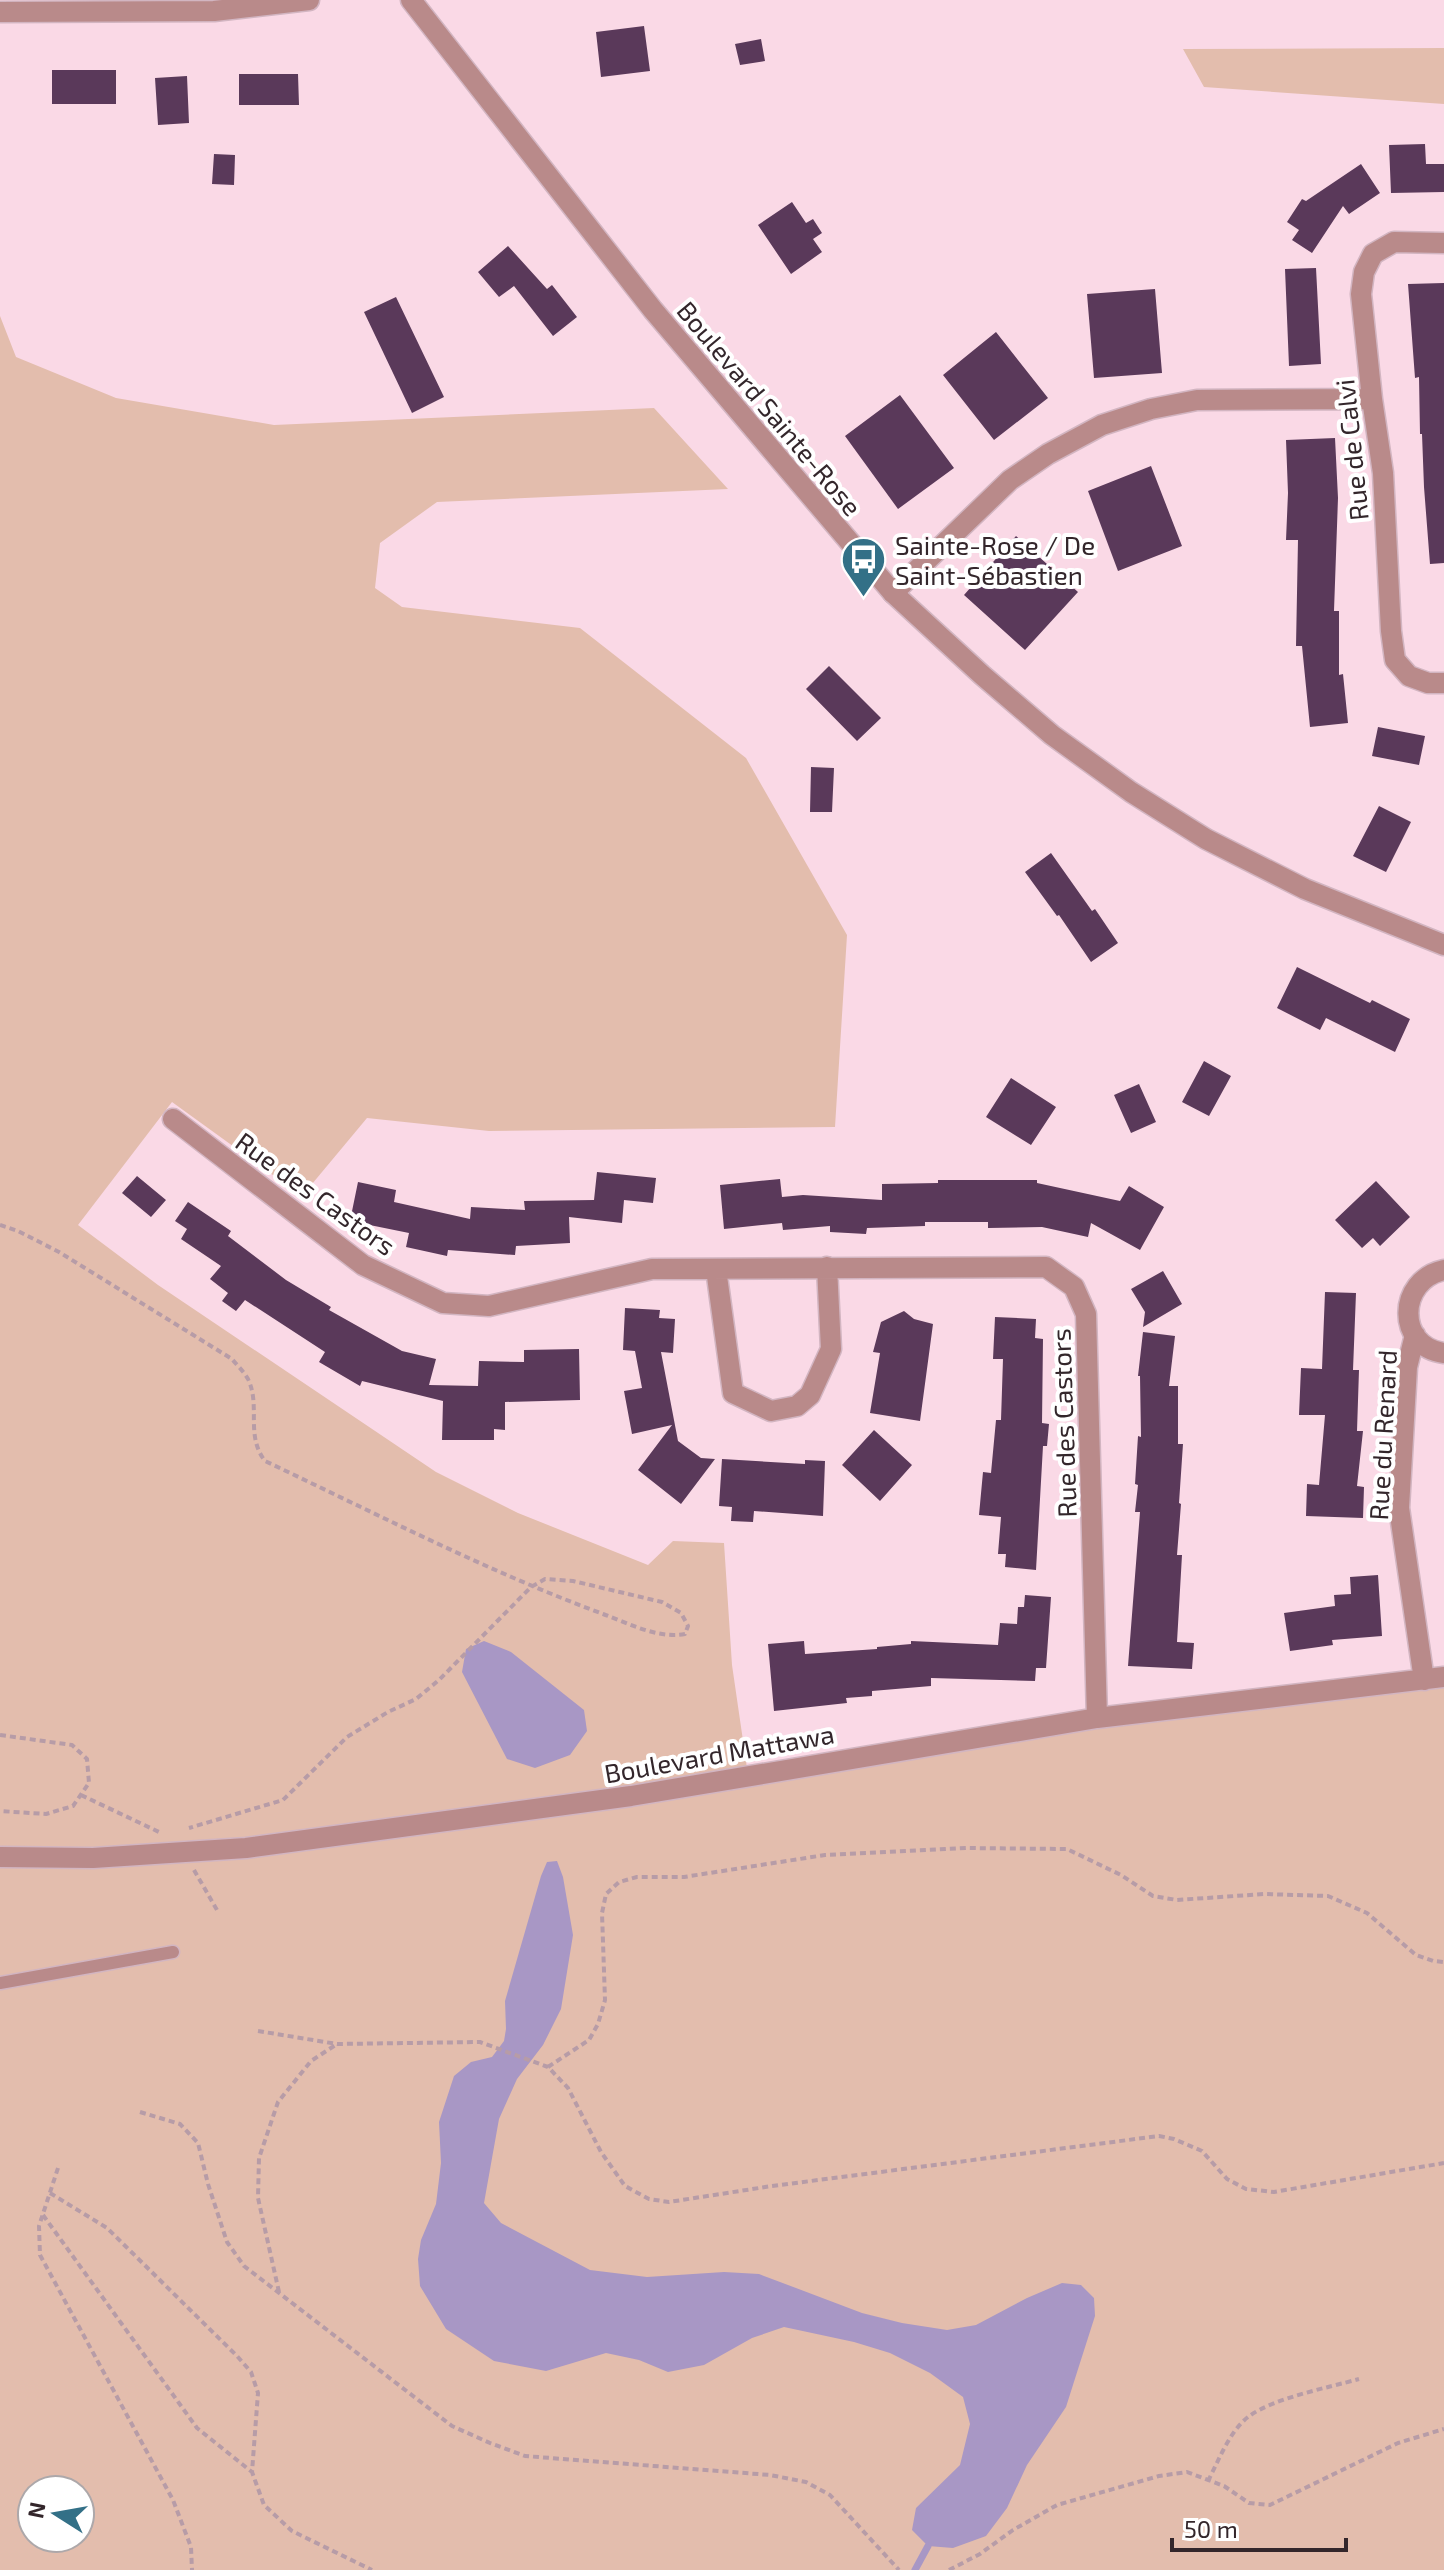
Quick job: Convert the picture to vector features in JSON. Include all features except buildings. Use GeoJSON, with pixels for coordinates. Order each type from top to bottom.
{"type":"FeatureCollection","features":[{"type":"Feature","properties":{"kind":"street"},"geometry":{"type":"LineString","coordinates":[[0,12],[214,11],[309,0]]}},
{"type":"Feature","properties":{"kind":"street","name":"Boulevard Sainte-Rose"},"geometry":{"type":"LineString","coordinates":[[411,0],[653,310],[893,593],[982,675],[1052,735],[1131,792],[1206,839],[1305,889],[1444,945]]}},
{"type":"Feature","properties":{"kind":"street","name":"Rue de Calvi"},"geometry":{"type":"LineString","coordinates":[[1444,243],[1394,242],[1373,254],[1364,272],[1361,294],[1383,473],[1395,660],[1409,676],[1428,683],[1444,683]]}},
{"type":"Feature","properties":{"kind":"street"},"geometry":{"type":"LineString","coordinates":[[893,593],[1010,480],[1048,454],[1102,425],[1151,409],[1197,400],[1372,399]]}},
{"type":"Feature","properties":{"kind":"street","name":"Rue des Castors"},"geometry":{"type":"LineString","coordinates":[[173,1119],[363,1265],[443,1303],[489,1306],[652,1269],[1046,1267],[1074,1287],[1086,1314],[1097,1718]]}},
{"type":"Feature","properties":{"kind":"street"},"geometry":{"type":"LineString","coordinates":[[716,1269],[733,1393],[771,1411],[797,1406],[810,1395],[831,1349],[827,1267]]}},
{"type":"Feature","properties":{"kind":"street","name":"Rue du Renard"},"geometry":{"type":"LineString","coordinates":[[1444,1270],[1417,1284],[1407,1309],[1415,1335],[1424,1345],[1444,1353]]}},
{"type":"Feature","properties":{"kind":"street","name":"Rue du Renard"},"geometry":{"type":"LineString","coordinates":[[1415,1335],[1407,1367],[1399,1508],[1434,1679]]}},
{"type":"Feature","properties":{"kind":"street","name":"Boulevard Mattawa"},"geometry":{"type":"LineString","coordinates":[[0,1857],[93,1858],[246,1848],[631,1796],[1097,1718],[1434,1679]]}},
{"type":"Feature","properties":{"kind":"lane"},"geometry":{"type":"LineString","coordinates":[[0,1983],[173,1952]]}},
{"type":"Feature","properties":{"kind":"path"},"geometry":{"type":"LineString","coordinates":[[0,1225],[59,1252],[232,1359],[247,1376],[252,1390],[256,1449],[265,1461],[531,1587],[654,1633],[685,1634],[688,1626],[681,1613],[662,1602],[573,1581],[545,1579],[531,1587],[439,1680],[416,1699],[347,1737],[283,1800],[177,1831]]}},
{"type":"Feature","properties":{"kind":"path"},"geometry":{"type":"LineString","coordinates":[[0,1735],[72,1745],[87,1759],[89,1783],[73,1806],[46,1814],[0,1811]]}},
{"type":"Feature","properties":{"kind":"path"},"geometry":{"type":"LineString","coordinates":[[548,2067],[589,2040],[598,2024],[605,2000],[602,1913],[606,1894],[619,1882],[637,1877],[684,1877],[825,1855],[966,1848],[1067,1849],[1121,1875],[1153,1896],[1177,1900],[1264,1894],[1328,1896],[1367,1913],[1416,1955],[1444,1962]]}},
{"type":"Feature","properties":{"kind":"path"},"geometry":{"type":"LineString","coordinates":[[258,2031],[337,2044],[480,2042],[548,2067],[568,2088],[601,2152],[625,2186],[649,2199],[669,2202],[1159,2136],[1202,2151],[1227,2179],[1246,2189],[1274,2192],[1444,2163]]}},
{"type":"Feature","properties":{"kind":"path"},"geometry":{"type":"LineString","coordinates":[[280,2294],[258,2198],[259,2158],[278,2102],[311,2061],[337,2044]]}},
{"type":"Feature","properties":{"kind":"path"},"geometry":{"type":"LineString","coordinates":[[140,2112],[180,2124],[198,2143],[227,2242],[244,2266],[452,2426],[525,2456],[770,2475],[806,2482],[830,2495],[899,2570]]}},
{"type":"Feature","properties":{"kind":"path"},"geometry":{"type":"LineString","coordinates":[[58,2168],[39,2226],[40,2255],[173,2500],[191,2547],[192,2570]]}},
{"type":"Feature","properties":{"kind":"path"},"geometry":{"type":"LineString","coordinates":[[50,2193],[107,2228],[251,2372],[258,2393],[252,2472],[264,2505],[292,2531],[372,2570]]}},
{"type":"Feature","properties":{"kind":"path"},"geometry":{"type":"LineString","coordinates":[[43,2215],[197,2428],[252,2472]]}},
{"type":"Feature","properties":{"kind":"path"},"geometry":{"type":"LineString","coordinates":[[1208,2481],[1230,2438],[1246,2419],[1267,2406],[1359,2379]]}},
{"type":"Feature","properties":{"kind":"path"},"geometry":{"type":"LineString","coordinates":[[949,2570],[1057,2505],[1159,2476],[1187,2472],[1224,2486],[1249,2503],[1270,2505],[1398,2443],[1444,2429]]}},
{"type":"Feature","properties":{"kind":"shaded area"},"geometry":{"type":"Polygon","coordinates":[[[1444,48],[1444,104],[1204,87],[1183,49],[1444,48]]]}},
{"type":"Feature","properties":{"kind":"shaded area"},"geometry":{"type":"Polygon","coordinates":[[[0,316],[16,357],[116,398],[274,425],[654,408],[728,489],[437,502],[380,543],[375,588],[402,607],[580,628],[746,758],[847,935],[835,1127],[489,1131],[367,1118],[302,1196],[172,1102],[78,1225],[158,1285],[436,1472],[518,1513],[648,1565],[673,1541],[724,1543],[732,1665],[748,1775],[1444,1676],[1444,2570],[0,2570],[0,316]]]}},
{"type":"Feature","properties":{"kind":"shaded area"},"geometry":{"type":"Polygon","coordinates":[[[484,1641],[511,1652],[584,1710],[587,1731],[570,1755],[535,1768],[507,1759],[462,1672],[466,1649],[484,1641]]]}},
{"type":"Feature","properties":{"kind":"shaded area"},"geometry":{"type":"Polygon","coordinates":[[[557,1861],[563,1877],[573,1935],[561,2009],[543,2045],[517,2079],[499,2119],[484,2203],[501,2223],[590,2270],[647,2277],[724,2272],[759,2274],[862,2313],[947,2330],[976,2325],[1062,2283],[1081,2285],[1094,2298],[1095,2316],[1066,2407],[1027,2465],[1007,2508],[986,2536],[953,2548],[928,2546],[912,2530],[916,2508],[960,2465],[970,2424],[963,2397],[930,2373],[890,2353],[784,2327],[752,2338],[704,2365],[668,2372],[639,2360],[606,2353],[546,2371],[494,2361],[446,2329],[420,2286],[418,2259],[421,2240],[436,2204],[441,2163],[439,2122],[454,2076],[471,2062],[492,2057],[504,2041],[505,2001],[541,1876],[547,1862],[557,1861]]]}},
{"type":"Feature","properties":{"kind":"waterway"},"geometry":{"type":"LineString","coordinates":[[915,2570],[928,2546]]}},
{"type":"Feature","properties":{"kind":"place","name":"Sainte-Rose / De Saint-Sébastien"},"geometry":{"type":"Point","coordinates":[864,598]}}]}
